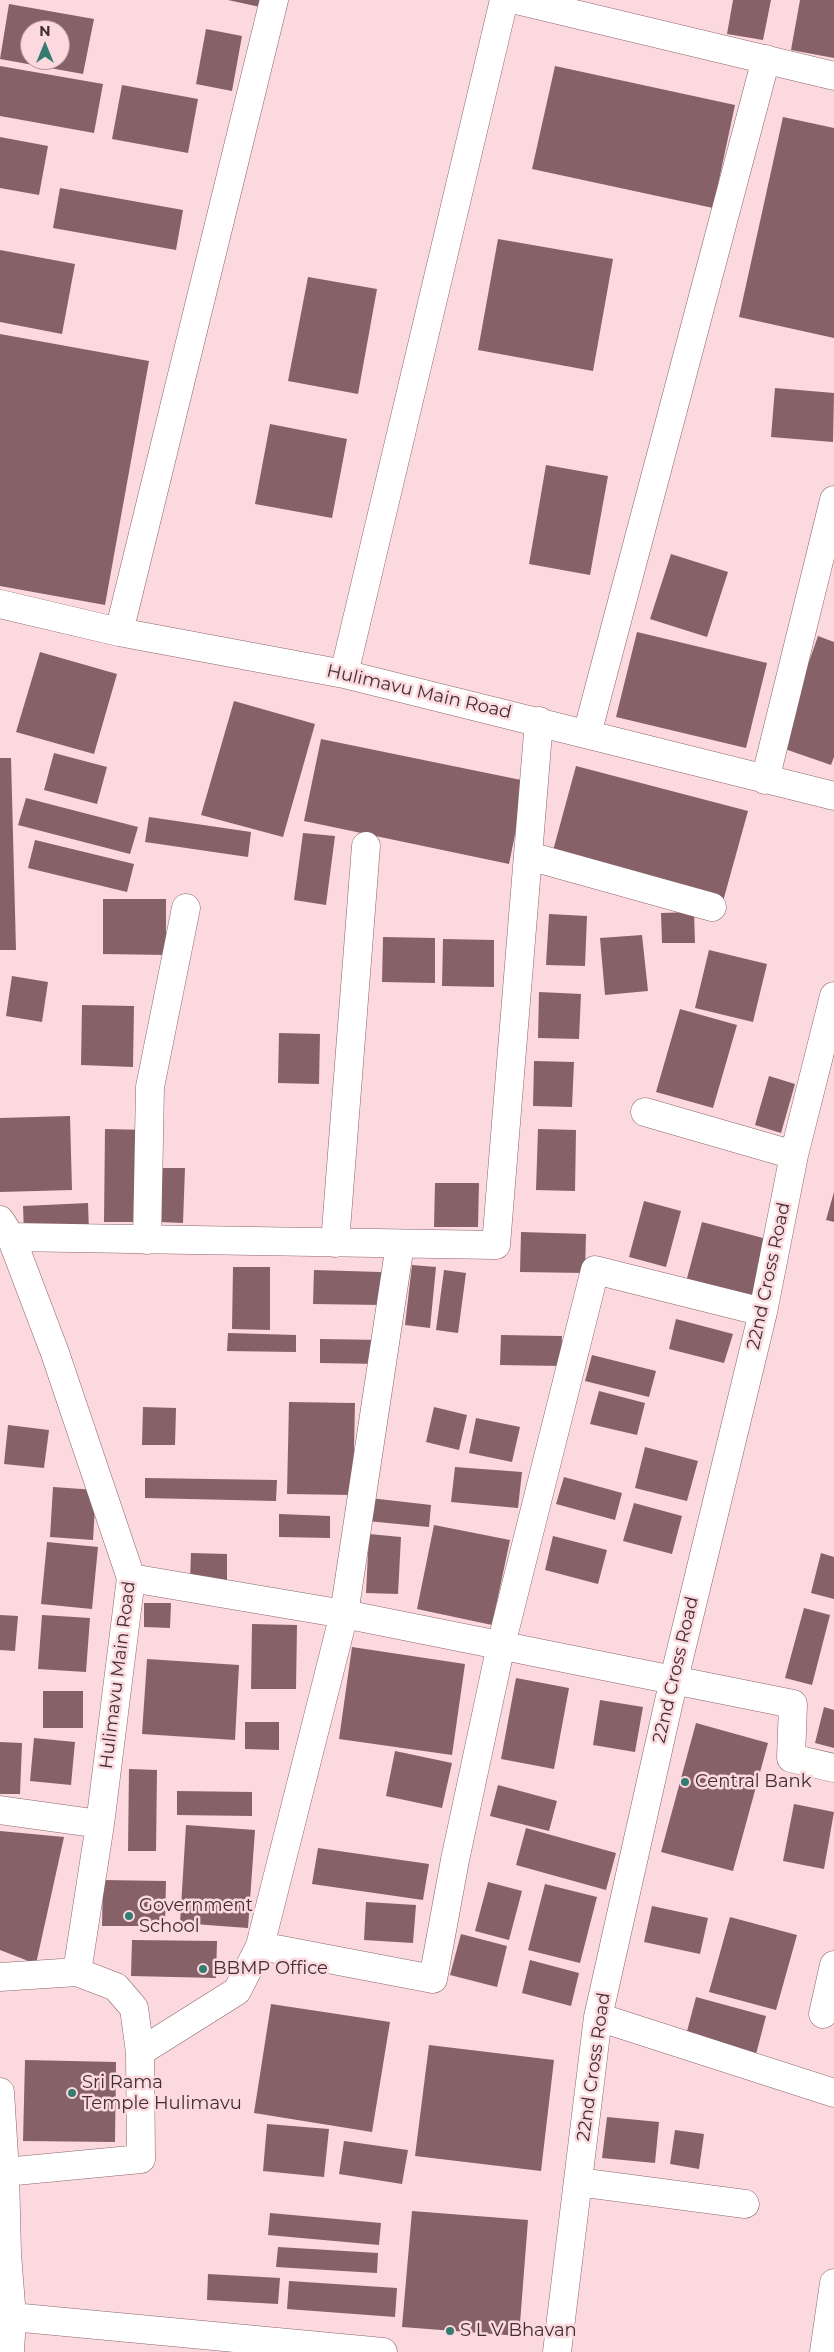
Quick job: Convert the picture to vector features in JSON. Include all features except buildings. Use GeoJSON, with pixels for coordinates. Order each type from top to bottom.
{"type":"FeatureCollection","features":[{"type":"Feature","properties":{"kind":"street"},"geometry":{"type":"LineString","coordinates":[[119,632],[274,0]]}},
{"type":"Feature","properties":{"kind":"street"},"geometry":{"type":"LineString","coordinates":[[344,674],[504,0]]}},
{"type":"Feature","properties":{"kind":"street"},"geometry":{"type":"LineString","coordinates":[[516,0],[834,76]]}},
{"type":"Feature","properties":{"kind":"street"},"geometry":{"type":"LineString","coordinates":[[587,734],[766,59]]}},
{"type":"Feature","properties":{"kind":"street"},"geometry":{"type":"LineString","coordinates":[[766,780],[834,500]]}},
{"type":"Feature","properties":{"kind":"street","name":"Hulimavu Main Road"},"geometry":{"type":"LineString","coordinates":[[0,604],[119,632],[344,674],[539,721],[834,796]]}},
{"type":"Feature","properties":{"kind":"street"},"geometry":{"type":"LineString","coordinates":[[5,1229],[147,1240],[496,1245],[539,721]]}},
{"type":"Feature","properties":{"kind":"street"},"geometry":{"type":"LineString","coordinates":[[335,1243],[366,846]]}},
{"type":"Feature","properties":{"kind":"street"},"geometry":{"type":"LineString","coordinates":[[528,856],[712,907]]}},
{"type":"Feature","properties":{"kind":"street"},"geometry":{"type":"LineString","coordinates":[[147,1240],[150,1087],[186,908]]}},
{"type":"Feature","properties":{"kind":"street","name":"22nd Cross Road"},"geometry":{"type":"LineString","coordinates":[[557,2352],[598,2018],[674,1679],[763,1312],[794,1155],[834,996]]}},
{"type":"Feature","properties":{"kind":"street"},"geometry":{"type":"LineString","coordinates":[[645,1112],[794,1155]]}},
{"type":"Feature","properties":{"kind":"street","name":"Hulimavu Main Road"},"geometry":{"type":"LineString","coordinates":[[5,1229],[54,1353],[131,1578],[100,1824],[77,1972]]}},
{"type":"Feature","properties":{"kind":"street"},"geometry":{"type":"LineString","coordinates":[[140,2052],[237,1991],[260,1946],[344,1614],[400,1244]]}},
{"type":"Feature","properties":{"kind":"street"},"geometry":{"type":"LineString","coordinates":[[260,1946],[433,1979],[454,1860],[501,1645],[595,1270],[763,1312]]}},
{"type":"Feature","properties":{"kind":"street"},"geometry":{"type":"LineString","coordinates":[[131,1578],[344,1614],[793,1704],[791,1758],[834,1768]]}},
{"type":"Feature","properties":{"kind":"street"},"geometry":{"type":"LineString","coordinates":[[0,1810],[100,1824]]}},
{"type":"Feature","properties":{"kind":"street"},"geometry":{"type":"LineString","coordinates":[[823,2014],[834,1965]]}},
{"type":"Feature","properties":{"kind":"street"},"geometry":{"type":"LineString","coordinates":[[0,1977],[77,1972],[116,1987],[134,2008],[140,2052],[141,2159],[2,2173]]}},
{"type":"Feature","properties":{"kind":"street"},"geometry":{"type":"LineString","coordinates":[[598,2018],[834,2093]]}},
{"type":"Feature","properties":{"kind":"street"},"geometry":{"type":"LineString","coordinates":[[0,2092],[4,2254],[12,2317],[10,2352]]}},
{"type":"Feature","properties":{"kind":"street"},"geometry":{"type":"LineString","coordinates":[[578,2182],[745,2204]]}},
{"type":"Feature","properties":{"kind":"street"},"geometry":{"type":"LineString","coordinates":[[824,2352],[834,2283]]}},
{"type":"Feature","properties":{"kind":"street"},"geometry":{"type":"LineString","coordinates":[[12,2317],[384,2352]]}},
{"type":"Feature","properties":{"kind":"place","name":"Central Bank"},"geometry":{"type":"Point","coordinates":[685,1782]}},
{"type":"Feature","properties":{"kind":"place","name":"Government School"},"geometry":{"type":"Point","coordinates":[129,1916]}},
{"type":"Feature","properties":{"kind":"place","name":"BBMP Office"},"geometry":{"type":"Point","coordinates":[203,1969]}},
{"type":"Feature","properties":{"kind":"place","name":"Sri Rama Temple Hulimavu"},"geometry":{"type":"Point","coordinates":[72,2093]}},
{"type":"Feature","properties":{"kind":"place","name":"S L V Bhavan"},"geometry":{"type":"Point","coordinates":[450,2331]}}]}
